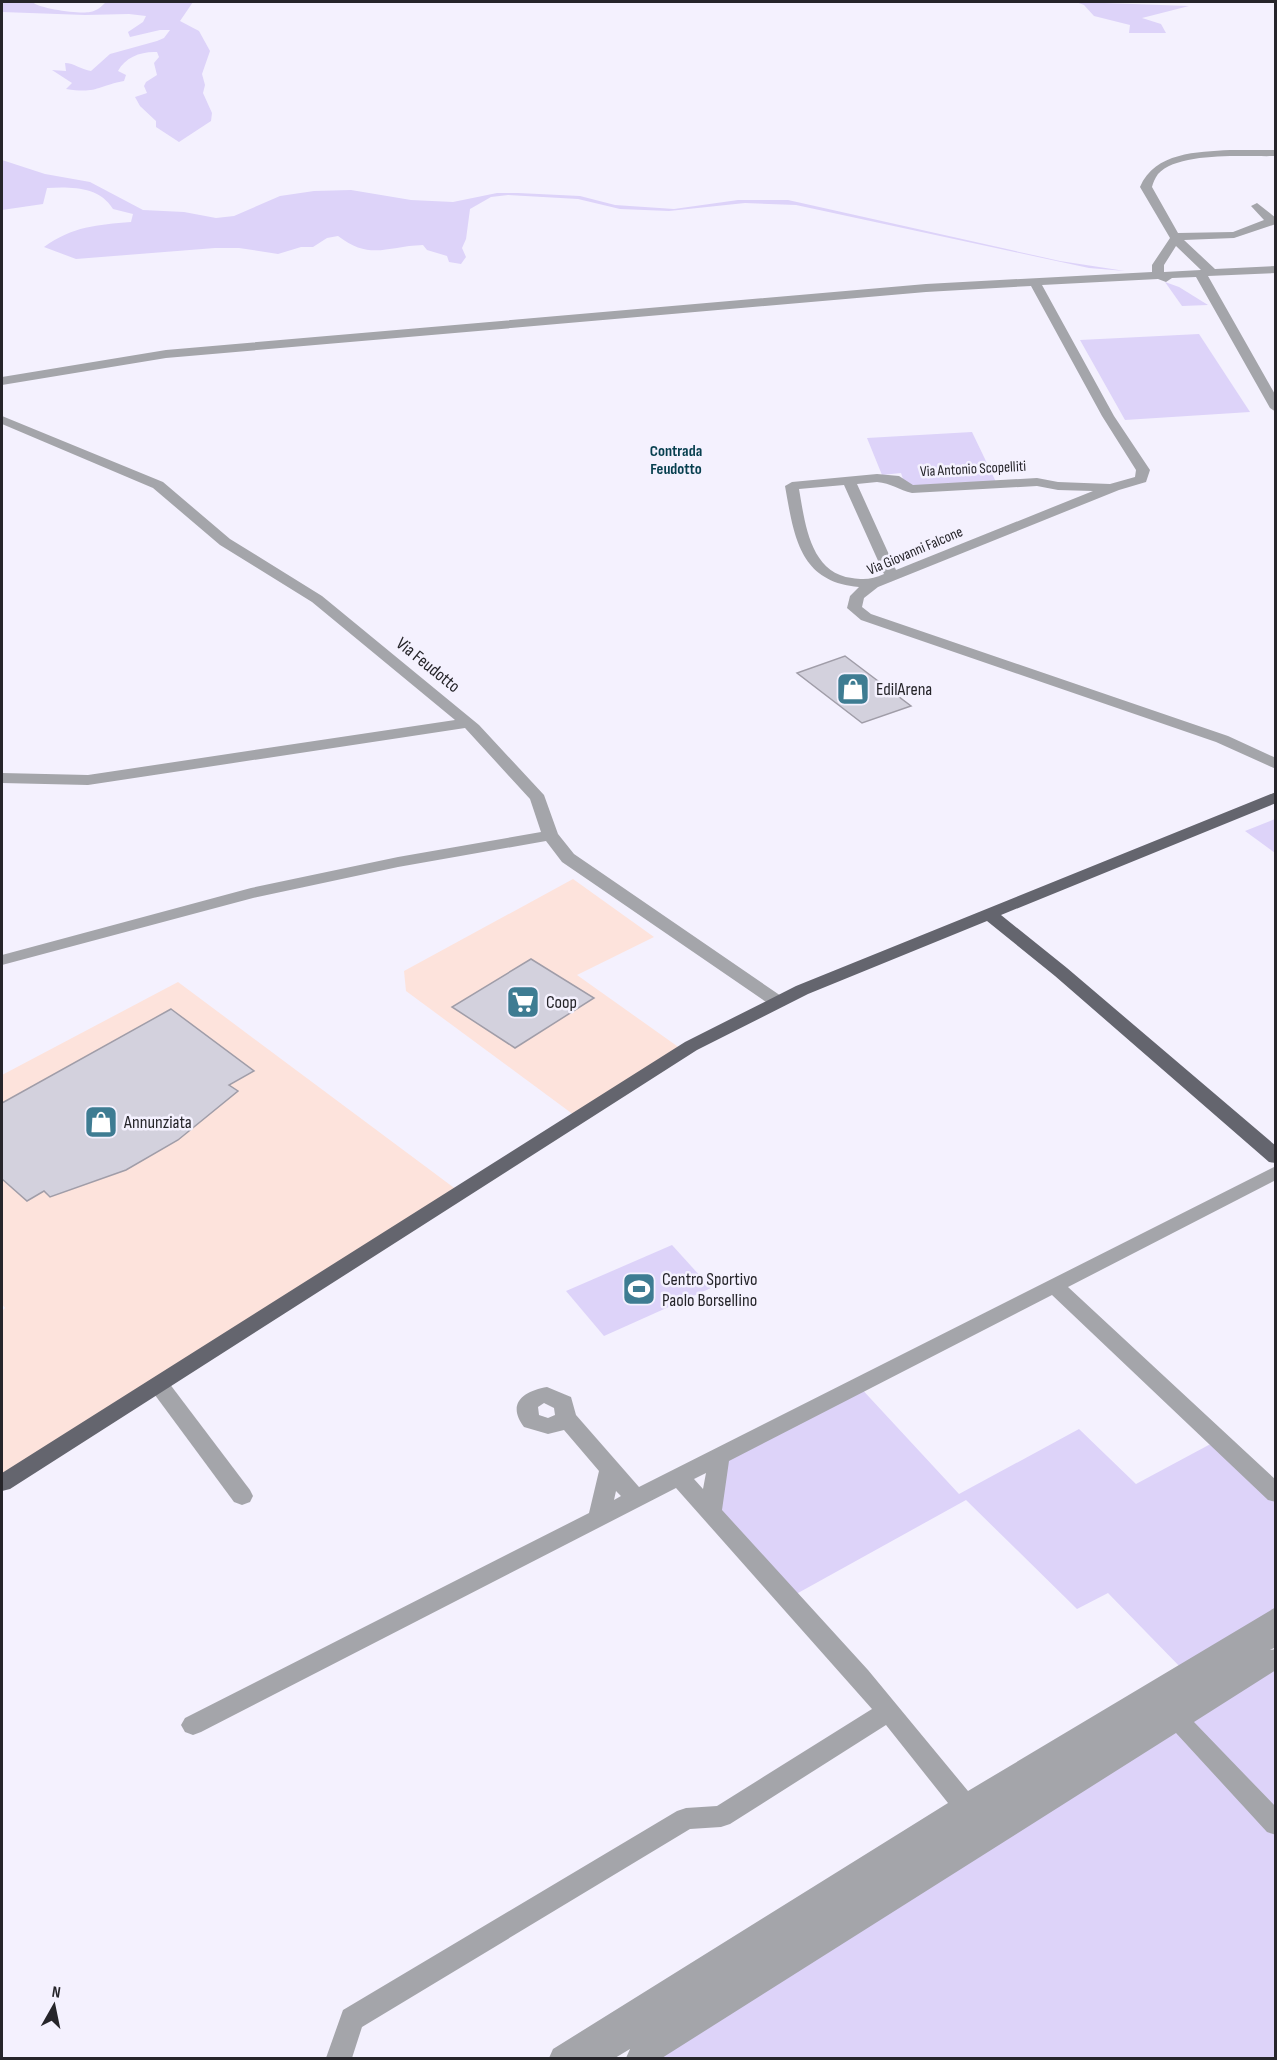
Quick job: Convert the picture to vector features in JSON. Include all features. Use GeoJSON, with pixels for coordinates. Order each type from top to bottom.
{"type":"FeatureCollection","features":[{"type":"Feature","properties":{"kind":"main road"},"geometry":{"type":"LineString","coordinates":[[2,1484],[691,1046],[802,990],[1275,797]]}},
{"type":"Feature","properties":{"kind":"main road"},"geometry":{"type":"LineString","coordinates":[[989,914],[1061,972],[1275,1157]]}},
{"type":"Feature","properties":{"kind":"street"},"geometry":{"type":"LineString","coordinates":[[1211,294],[1206,272],[1194,261],[1176,237],[1155,207],[1146,187],[1154,172],[1173,162],[1192,157],[1275,153]]}},
{"type":"Feature","properties":{"kind":"street"},"geometry":{"type":"LineString","coordinates":[[1176,237],[1234,235],[1272,221],[1257,206]]}},
{"type":"Feature","properties":{"kind":"street"},"geometry":{"type":"LineString","coordinates":[[1158,275],[1158,265],[1176,237]]}},
{"type":"Feature","properties":{"kind":"street"},"geometry":{"type":"LineString","coordinates":[[1160,262],[1194,261]]}},
{"type":"Feature","properties":{"kind":"street"},"geometry":{"type":"LineString","coordinates":[[1125,269],[1133,272],[1135,277]]}},
{"type":"Feature","properties":{"kind":"street"},"geometry":{"type":"LineString","coordinates":[[2,381],[166,354],[926,288],[1275,269]]}},
{"type":"Feature","properties":{"kind":"street"},"geometry":{"type":"LineString","coordinates":[[1186,274],[1211,294],[1270,388],[1275,408]]}},
{"type":"Feature","properties":{"kind":"street"},"geometry":{"type":"LineString","coordinates":[[1158,275],[1187,283],[1211,294]]}},
{"type":"Feature","properties":{"kind":"street","name":"Via Giovanni Falcone"},"geometry":{"type":"LineString","coordinates":[[1035,283],[1108,416],[1143,470],[1141,479],[873,584],[857,596],[854,608],[866,617],[1222,739],[1275,764]]}},
{"type":"Feature","properties":{"kind":"street","name":"Via Feudotto"},"geometry":{"type":"LineString","coordinates":[[2,420],[46,436],[158,485],[225,542],[317,599],[468,723],[538,798],[550,835],[568,858],[778,1002]]}},
{"type":"Feature","properties":{"kind":"street","name":"Via Antonio Scopelliti"},"geometry":{"type":"LineString","coordinates":[[873,584],[839,580],[814,565],[800,525],[792,486],[877,478],[894,479],[901,485],[912,489],[1037,482],[1058,486],[1114,488]]}},
{"type":"Feature","properties":{"kind":"street"},"geometry":{"type":"LineString","coordinates":[[849,482],[892,576]]}},
{"type":"Feature","properties":{"kind":"street"},"geometry":{"type":"LineString","coordinates":[[2,778],[88,780],[244,754],[468,723]]}},
{"type":"Feature","properties":{"kind":"street"},"geometry":{"type":"LineString","coordinates":[[2,960],[251,893],[398,862],[550,835]]}},
{"type":"Feature","properties":{"kind":"street"},"geometry":{"type":"LineString","coordinates":[[193,1725],[1275,1172]]}},
{"type":"Feature","properties":{"kind":"street"},"geometry":{"type":"LineString","coordinates":[[1054,1285],[1275,1494]]}},
{"type":"Feature","properties":{"kind":"street"},"geometry":{"type":"LineString","coordinates":[[159,1385],[242,1496]]}},
{"type":"Feature","properties":{"kind":"street"},"geometry":{"type":"LineString","coordinates":[[565,1417],[636,1498]]}},
{"type":"Feature","properties":{"kind":"street"},"geometry":{"type":"LineString","coordinates":[[711,1511],[719,1456]]}},
{"type":"Feature","properties":{"kind":"street"},"geometry":{"type":"LineString","coordinates":[[599,1517],[610,1471]]}},
{"type":"Feature","properties":{"kind":"street"},"geometry":{"type":"LineString","coordinates":[[679,1477],[889,1711],[965,1805]]}},
{"type":"Feature","properties":{"kind":"street"},"geometry":{"type":"LineString","coordinates":[[562,2058],[965,1805],[1275,1616]]}},
{"type":"Feature","properties":{"kind":"street"},"geometry":{"type":"LineString","coordinates":[[592,2058],[1275,1635]]}},
{"type":"Feature","properties":{"kind":"street"},"geometry":{"type":"LineString","coordinates":[[639,2058],[1275,1658]]}},
{"type":"Feature","properties":{"kind":"street"},"geometry":{"type":"LineString","coordinates":[[339,2058],[352,2019],[686,1819],[721,1816],[889,1711]]}},
{"type":"Feature","properties":{"kind":"street"},"geometry":{"type":"LineString","coordinates":[[1177,1719],[1275,1824]]}},
{"type":"Feature","properties":{"kind":"shaded area"},"geometry":{"type":"Polygon","coordinates":[[[2,2],[32,2],[51,9],[90,12],[95,11],[106,2],[193,2],[180,21],[199,31],[210,51],[202,74],[205,85],[203,93],[212,113],[211,121],[179,142],[156,127],[156,121],[140,106],[135,97],[147,93],[144,86],[146,82],[157,75],[154,63],[159,57],[157,52],[140,54],[125,62],[118,71],[126,75],[124,81],[91,90],[66,89],[72,83],[52,70],[66,71],[65,63],[91,71],[110,54],[164,38],[170,30],[130,37],[128,32],[143,22],[146,16],[2,12],[2,2]]]}},
{"type":"Feature","properties":{"kind":"shaded area"},"geometry":{"type":"Polygon","coordinates":[[[1076,2],[1189,6],[1142,18],[1161,24],[1166,33],[1129,33],[1130,25],[1094,16],[1084,5],[1076,2]]]}},
{"type":"Feature","properties":{"kind":"shaded area"},"geometry":{"type":"Polygon","coordinates":[[[2,160],[45,174],[90,182],[143,210],[184,212],[216,218],[234,216],[280,196],[314,191],[351,190],[411,200],[453,202],[497,193],[580,196],[615,205],[674,209],[738,200],[788,200],[1060,261],[1125,271],[1089,268],[796,205],[745,203],[669,211],[620,209],[578,199],[508,195],[491,197],[470,209],[466,239],[462,248],[466,257],[461,264],[449,262],[447,256],[427,250],[423,245],[370,250],[350,244],[338,236],[327,238],[313,247],[301,247],[278,254],[239,248],[215,248],[76,259],[44,247],[75,231],[131,222],[133,214],[113,209],[107,201],[92,192],[65,188],[47,188],[43,204],[2,210],[2,160]]]}},
{"type":"Feature","properties":{"kind":"shaded area"},"geometry":{"type":"Polygon","coordinates":[[[1165,282],[1179,287],[1208,305],[1182,306],[1165,282]]]}},
{"type":"Feature","properties":{"kind":"shaded area"},"geometry":{"type":"Polygon","coordinates":[[[1199,334],[1250,412],[1125,420],[1080,340],[1199,334]]]}},
{"type":"Feature","properties":{"kind":"shaded area"},"geometry":{"type":"Polygon","coordinates":[[[972,432],[996,482],[913,486],[904,482],[901,473],[882,475],[867,438],[972,432]]]}},
{"type":"Feature","properties":{"kind":"shaded area"},"geometry":{"type":"Polygon","coordinates":[[[1275,819],[1275,853],[1245,831],[1275,819]]]}},
{"type":"Feature","properties":{"kind":"shaded area"},"geometry":{"type":"Polygon","coordinates":[[[573,879],[654,937],[577,975],[684,1051],[578,1118],[406,991],[404,971],[573,879]]]}},
{"type":"Feature","properties":{"kind":"shaded area"},"geometry":{"type":"Polygon","coordinates":[[[178,982],[461,1193],[2,1483],[2,1311],[5,1308],[2,1304],[2,1075],[178,982]]]}},
{"type":"Feature","properties":{"kind":"shaded area","name":"Centro Sportivo Paolo Borsellino"},"geometry":{"type":"Polygon","coordinates":[[[672,1245],[711,1288],[604,1336],[566,1291],[672,1245]]]}},
{"type":"Feature","properties":{"kind":"shaded area"},"geometry":{"type":"Polygon","coordinates":[[[858,1385],[959,1494],[1079,1429],[1136,1484],[1218,1440],[1275,1494],[1275,1616],[1184,1671],[1108,1593],[1077,1609],[966,1500],[789,1598],[711,1511],[719,1456],[858,1385]]]}},
{"type":"Feature","properties":{"kind":"shaded area"},"geometry":{"type":"Polygon","coordinates":[[[1275,1658],[1275,2058],[639,2058],[1275,1658]]]}},
{"type":"Feature","properties":{"kind":"building","name":"EdilArena"},"geometry":{"type":"Polygon","coordinates":[[[845,656],[911,706],[862,723],[797,673],[845,656]]]}},
{"type":"Feature","properties":{"kind":"building","name":"Coop"},"geometry":{"type":"Polygon","coordinates":[[[531,959],[594,998],[515,1048],[452,1007],[531,959]]]}},
{"type":"Feature","properties":{"kind":"building","name":"Annunziata"},"geometry":{"type":"Polygon","coordinates":[[[171,1009],[254,1071],[229,1085],[238,1091],[178,1140],[126,1170],[50,1197],[44,1191],[27,1201],[2,1179],[2,1103],[171,1009]]]}},
{"type":"Feature","properties":{"kind":"place","name":"EdilArena"},"geometry":{"type":"Point","coordinates":[853,689]}},
{"type":"Feature","properties":{"kind":"place","name":"Coop"},"geometry":{"type":"Point","coordinates":[523,1002]}},
{"type":"Feature","properties":{"kind":"place","name":"Annunziata"},"geometry":{"type":"Point","coordinates":[101,1122]}},
{"type":"Feature","properties":{"kind":"place","name":"Centro Sportivo Paolo Borsellino"},"geometry":{"type":"Point","coordinates":[639,1289]}},
{"type":"Feature","properties":{"kind":"district","name":"Contrada Feudotto"},"geometry":{"type":"Point","coordinates":[676,460]}}]}
